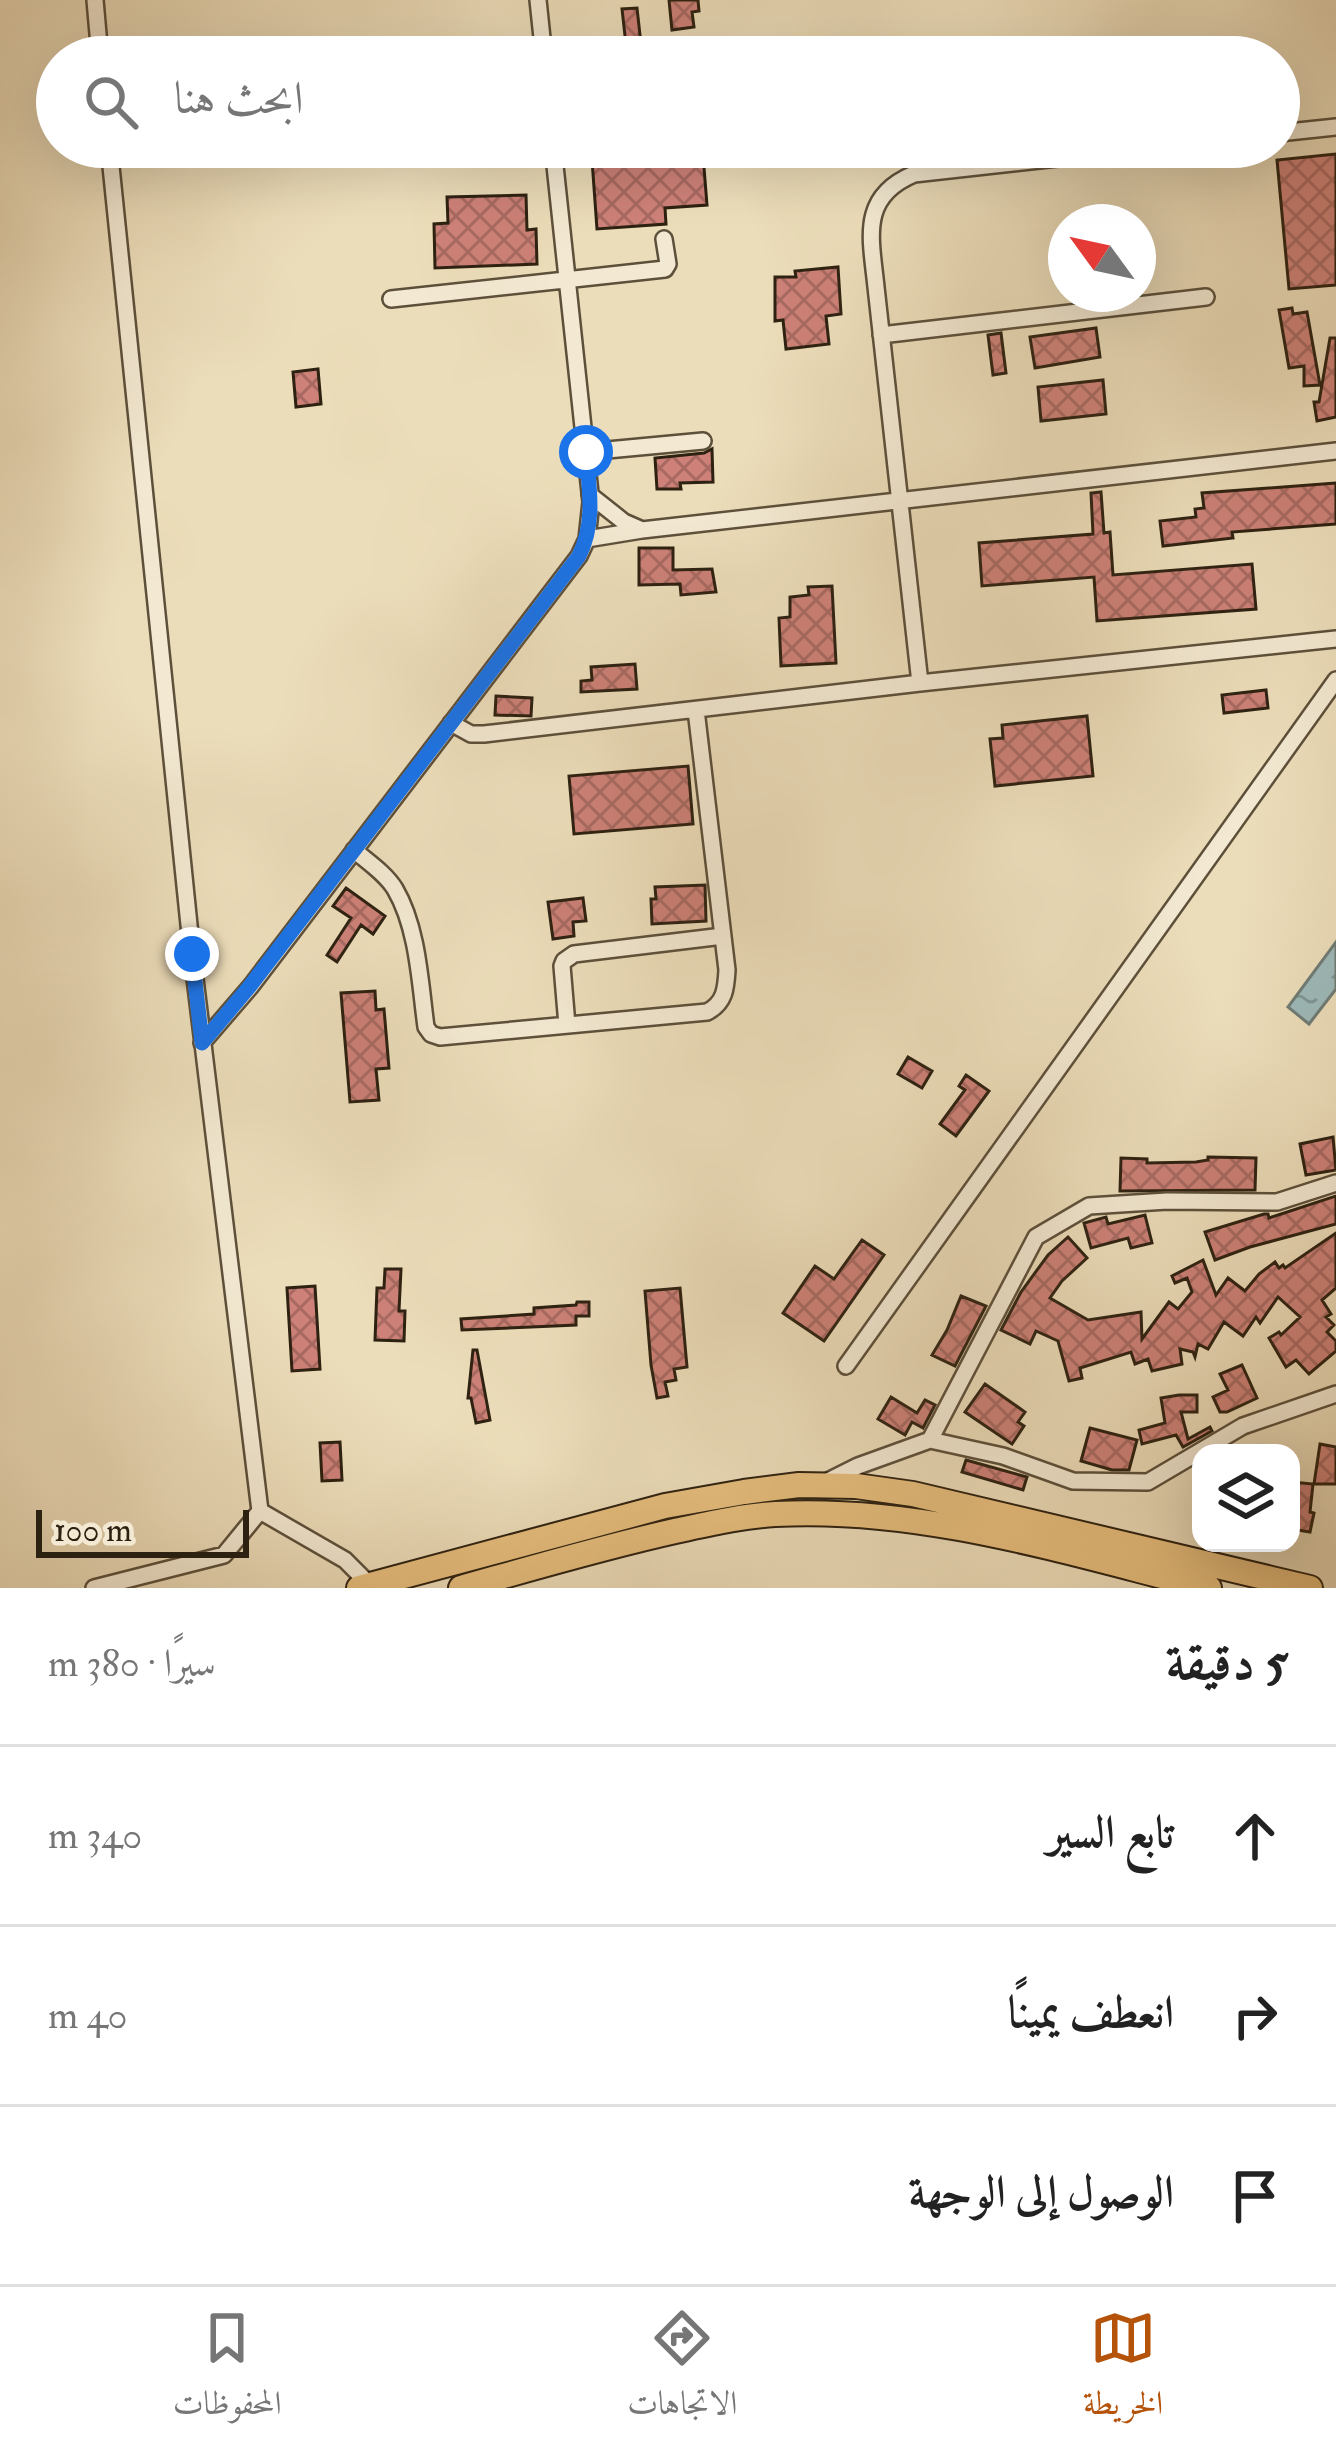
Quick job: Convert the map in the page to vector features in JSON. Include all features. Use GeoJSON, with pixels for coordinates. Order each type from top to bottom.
{"type":"FeatureCollection","features":[{"type":"Feature","properties":{"kind":"highway"},"geometry":{"type":"LineString","coordinates":[[364,1586],[665,1506],[820,1485],[914,1494],[1310,1588]]}},
{"type":"Feature","properties":{"kind":"highway"},"geometry":{"type":"LineString","coordinates":[[461,1588],[710,1524],[770,1514],[831,1513],[886,1517],[1008,1538],[1209,1588]]}},
{"type":"Feature","properties":{"kind":"street"},"geometry":{"type":"LineString","coordinates":[[94,0],[98,36]]}},
{"type":"Feature","properties":{"kind":"street"},"geometry":{"type":"LineString","coordinates":[[538,0],[542,36]]}},
{"type":"Feature","properties":{"kind":"street"},"geometry":{"type":"LineString","coordinates":[[1300,131],[1336,127]]}},
{"type":"Feature","properties":{"kind":"street"},"geometry":{"type":"LineString","coordinates":[[94,1588],[224,1555],[260,1511],[202,1043],[112,168]]}},
{"type":"Feature","properties":{"kind":"street"},"geometry":{"type":"LineString","coordinates":[[202,1043],[579,556],[587,539],[590,495],[556,168]]}},
{"type":"Feature","properties":{"kind":"street"},"geometry":{"type":"LineString","coordinates":[[920,683],[870,225],[882,197],[897,182],[961,168]]}},
{"type":"Feature","properties":{"kind":"street"},"geometry":{"type":"LineString","coordinates":[[391,299],[665,269],[664,239]]}},
{"type":"Feature","properties":{"kind":"street"},"geometry":{"type":"LineString","coordinates":[[881,335],[1206,297]]}},
{"type":"Feature","properties":{"kind":"street"},"geometry":{"type":"LineString","coordinates":[[586,452],[703,441]]}},
{"type":"Feature","properties":{"kind":"street"},"geometry":{"type":"LineString","coordinates":[[587,539],[1336,451]]}},
{"type":"Feature","properties":{"kind":"street"},"geometry":{"type":"LineString","coordinates":[[590,495],[642,530]]}},
{"type":"Feature","properties":{"kind":"street"},"geometry":{"type":"LineString","coordinates":[[451,723],[471,734],[484,734],[920,683],[1332,643]]}},
{"type":"Feature","properties":{"kind":"street"},"geometry":{"type":"LineString","coordinates":[[846,1366],[1336,680]]}},
{"type":"Feature","properties":{"kind":"street"},"geometry":{"type":"LineString","coordinates":[[354,850],[397,892],[431,1034],[440,1037],[707,1012],[715,1008],[726,987],[696,710]]}},
{"type":"Feature","properties":{"kind":"street"},"geometry":{"type":"LineString","coordinates":[[567,1025],[562,966],[574,954],[723,936]]}},
{"type":"Feature","properties":{"kind":"street"},"geometry":{"type":"LineString","coordinates":[[930,1440],[1036,1237],[1088,1206],[1277,1202],[1336,1183]]}},
{"type":"Feature","properties":{"kind":"street"},"geometry":{"type":"LineString","coordinates":[[820,1485],[930,1440],[1003,1456],[1073,1481],[1148,1482],[1243,1426],[1336,1394]]}},
{"type":"Feature","properties":{"kind":"street"},"geometry":{"type":"LineString","coordinates":[[260,1511],[345,1559],[364,1586]]}},
{"type":"Feature","properties":{"kind":"water"},"geometry":{"type":"Polygon","coordinates":[[[1336,942],[1336,989],[1309,1024],[1288,1007],[1336,942]]]}},
{"type":"Feature","properties":{"kind":"building"},"geometry":{"type":"Polygon","coordinates":[[[669,0],[698,0],[699,11],[692,12],[694,27],[672,30],[669,0]]]}},
{"type":"Feature","properties":{"kind":"building"},"geometry":{"type":"Polygon","coordinates":[[[637,8],[640,36],[625,36],[622,9],[637,8]]]}},
{"type":"Feature","properties":{"kind":"building"},"geometry":{"type":"Polygon","coordinates":[[[1336,154],[1336,285],[1289,289],[1278,168],[1300,168],[1300,158],[1336,154]]]}},
{"type":"Feature","properties":{"kind":"building"},"geometry":{"type":"Polygon","coordinates":[[[593,168],[704,168],[707,205],[665,208],[666,224],[597,229],[593,168]]]}},
{"type":"Feature","properties":{"kind":"building"},"geometry":{"type":"Polygon","coordinates":[[[526,195],[527,230],[536,229],[537,264],[435,268],[434,224],[448,223],[447,197],[526,195]]]}},
{"type":"Feature","properties":{"kind":"building"},"geometry":{"type":"Polygon","coordinates":[[[838,267],[841,314],[826,316],[829,344],[786,349],[783,320],[775,321],[775,277],[838,267]]]}},
{"type":"Feature","properties":{"kind":"building"},"geometry":{"type":"Polygon","coordinates":[[[1292,308],[1293,314],[1307,312],[1320,385],[1304,386],[1304,366],[1289,368],[1279,310],[1292,308]]]}},
{"type":"Feature","properties":{"kind":"building"},"geometry":{"type":"Polygon","coordinates":[[[1096,328],[1100,357],[1035,368],[1030,337],[1096,328]]]}},
{"type":"Feature","properties":{"kind":"building"},"geometry":{"type":"Polygon","coordinates":[[[1001,333],[1006,373],[993,375],[988,335],[1001,333]]]}},
{"type":"Feature","properties":{"kind":"building"},"geometry":{"type":"Polygon","coordinates":[[[1330,338],[1336,338],[1336,417],[1317,421],[1314,402],[1319,402],[1330,338]]]}},
{"type":"Feature","properties":{"kind":"building"},"geometry":{"type":"Polygon","coordinates":[[[318,369],[321,404],[296,407],[293,372],[318,369]]]}},
{"type":"Feature","properties":{"kind":"building"},"geometry":{"type":"Polygon","coordinates":[[[1103,380],[1106,414],[1041,421],[1038,387],[1103,380]]]}},
{"type":"Feature","properties":{"kind":"building"},"geometry":{"type":"Polygon","coordinates":[[[712,449],[713,482],[657,489],[655,458],[712,449]]]}},
{"type":"Feature","properties":{"kind":"building"},"geometry":{"type":"Polygon","coordinates":[[[1336,483],[1336,524],[1232,532],[1233,538],[1163,546],[1160,521],[1196,517],[1195,509],[1204,508],[1202,493],[1336,483]]]}},
{"type":"Feature","properties":{"kind":"building"},"geometry":{"type":"Polygon","coordinates":[[[1101,492],[1113,575],[1252,564],[1256,609],[1097,621],[1094,577],[982,586],[979,543],[1093,534],[1091,493],[1101,492]]]}},
{"type":"Feature","properties":{"kind":"building"},"geometry":{"type":"Polygon","coordinates":[[[639,548],[673,548],[673,570],[712,569],[716,592],[681,595],[680,584],[639,585],[639,548]]]}},
{"type":"Feature","properties":{"kind":"building"},"geometry":{"type":"Polygon","coordinates":[[[832,586],[836,663],[781,666],[779,618],[790,617],[790,597],[809,595],[808,587],[832,586]]]}},
{"type":"Feature","properties":{"kind":"building"},"geometry":{"type":"Polygon","coordinates":[[[635,664],[637,689],[581,692],[581,681],[592,680],[591,667],[635,664]]]}},
{"type":"Feature","properties":{"kind":"building"},"geometry":{"type":"Polygon","coordinates":[[[1266,690],[1268,708],[1224,713],[1222,695],[1266,690]]]}},
{"type":"Feature","properties":{"kind":"building"},"geometry":{"type":"Polygon","coordinates":[[[496,696],[532,698],[531,716],[495,715],[496,696]]]}},
{"type":"Feature","properties":{"kind":"building"},"geometry":{"type":"Polygon","coordinates":[[[1087,716],[1093,776],[995,786],[990,739],[1003,738],[1002,725],[1087,716]]]}},
{"type":"Feature","properties":{"kind":"building"},"geometry":{"type":"Polygon","coordinates":[[[688,766],[693,824],[574,834],[569,776],[688,766]]]}},
{"type":"Feature","properties":{"kind":"building"},"geometry":{"type":"Polygon","coordinates":[[[705,885],[706,921],[652,924],[655,887],[705,885]]]}},
{"type":"Feature","properties":{"kind":"building"},"geometry":{"type":"Polygon","coordinates":[[[346,888],[385,916],[373,934],[361,925],[337,962],[327,955],[351,918],[333,906],[346,888]]]}},
{"type":"Feature","properties":{"kind":"building"},"geometry":{"type":"Polygon","coordinates":[[[583,898],[586,921],[573,922],[574,936],[553,939],[548,902],[583,898]]]}},
{"type":"Feature","properties":{"kind":"building"},"geometry":{"type":"Polygon","coordinates":[[[375,991],[376,1010],[384,1009],[389,1068],[376,1069],[379,1100],[350,1102],[341,993],[375,991]]]}},
{"type":"Feature","properties":{"kind":"building"},"geometry":{"type":"Polygon","coordinates":[[[908,1057],[932,1071],[922,1088],[898,1074],[908,1057]]]}},
{"type":"Feature","properties":{"kind":"building"},"geometry":{"type":"Polygon","coordinates":[[[966,1075],[989,1091],[956,1136],[940,1124],[965,1090],[959,1086],[966,1075]]]}},
{"type":"Feature","properties":{"kind":"building"},"geometry":{"type":"Polygon","coordinates":[[[1333,1137],[1336,1170],[1306,1175],[1300,1144],[1333,1137]]]}},
{"type":"Feature","properties":{"kind":"building"},"geometry":{"type":"Polygon","coordinates":[[[1208,1157],[1256,1158],[1255,1190],[1120,1191],[1121,1158],[1147,1159],[1147,1163],[1196,1162],[1208,1157]]]}},
{"type":"Feature","properties":{"kind":"building"},"geometry":{"type":"Polygon","coordinates":[[[1336,1196],[1336,1224],[1215,1260],[1205,1232],[1336,1196]]]}},
{"type":"Feature","properties":{"kind":"building"},"geometry":{"type":"Polygon","coordinates":[[[1145,1215],[1152,1243],[1131,1248],[1128,1238],[1091,1248],[1084,1223],[1106,1217],[1108,1224],[1145,1215]]]}},
{"type":"Feature","properties":{"kind":"building"},"geometry":{"type":"Polygon","coordinates":[[[1336,1233],[1336,1288],[1322,1300],[1331,1314],[1326,1317],[1334,1325],[1327,1332],[1336,1341],[1336,1351],[1309,1374],[1296,1360],[1286,1367],[1269,1338],[1281,1335],[1300,1317],[1278,1297],[1260,1323],[1256,1317],[1243,1336],[1224,1322],[1208,1349],[1198,1344],[1195,1357],[1180,1349],[1182,1364],[1152,1371],[1148,1359],[1135,1364],[1131,1352],[1080,1368],[1082,1378],[1069,1381],[1058,1341],[1036,1331],[1030,1344],[1001,1330],[1021,1292],[1068,1237],[1087,1258],[1050,1298],[1088,1320],[1141,1312],[1142,1339],[1169,1302],[1178,1309],[1192,1292],[1187,1278],[1175,1283],[1172,1276],[1203,1260],[1216,1295],[1228,1278],[1245,1291],[1275,1262],[1285,1268],[1336,1233]]]}},
{"type":"Feature","properties":{"kind":"building"},"geometry":{"type":"Polygon","coordinates":[[[862,1240],[884,1255],[824,1341],[783,1313],[815,1266],[834,1279],[862,1240]]]}},
{"type":"Feature","properties":{"kind":"building"},"geometry":{"type":"Polygon","coordinates":[[[385,1269],[401,1269],[399,1311],[405,1311],[404,1341],[375,1340],[377,1288],[384,1288],[385,1269]]]}},
{"type":"Feature","properties":{"kind":"building"},"geometry":{"type":"Polygon","coordinates":[[[315,1286],[320,1369],[292,1371],[287,1288],[315,1286]]]}},
{"type":"Feature","properties":{"kind":"building"},"geometry":{"type":"Polygon","coordinates":[[[680,1288],[687,1367],[674,1369],[676,1380],[665,1382],[668,1396],[657,1398],[645,1291],[680,1288]]]}},
{"type":"Feature","properties":{"kind":"building"},"geometry":{"type":"Polygon","coordinates":[[[961,1296],[986,1306],[955,1366],[932,1355],[961,1296]]]}},
{"type":"Feature","properties":{"kind":"building"},"geometry":{"type":"Polygon","coordinates":[[[589,1302],[589,1316],[576,1316],[576,1325],[462,1330],[461,1319],[534,1314],[534,1308],[589,1302]]]}},
{"type":"Feature","properties":{"kind":"building"},"geometry":{"type":"Polygon","coordinates":[[[473,1350],[477,1350],[490,1420],[476,1423],[468,1398],[473,1350]]]}},
{"type":"Feature","properties":{"kind":"building"},"geometry":{"type":"Polygon","coordinates":[[[1242,1365],[1257,1398],[1220,1412],[1213,1397],[1228,1390],[1220,1374],[1242,1365]]]}},
{"type":"Feature","properties":{"kind":"building"},"geometry":{"type":"Polygon","coordinates":[[[985,1384],[1025,1412],[1018,1422],[1024,1426],[1012,1444],[965,1412],[985,1384]]]}},
{"type":"Feature","properties":{"kind":"building"},"geometry":{"type":"Polygon","coordinates":[[[1197,1395],[1197,1412],[1181,1412],[1188,1439],[1210,1427],[1212,1431],[1183,1447],[1176,1435],[1142,1444],[1139,1430],[1165,1423],[1161,1398],[1197,1395]]]}},
{"type":"Feature","properties":{"kind":"building"},"geometry":{"type":"Polygon","coordinates":[[[891,1397],[917,1413],[925,1400],[935,1405],[923,1428],[912,1422],[905,1435],[878,1419],[891,1397]]]}},
{"type":"Feature","properties":{"kind":"building"},"geometry":{"type":"Polygon","coordinates":[[[1090,1428],[1137,1440],[1129,1470],[1081,1461],[1090,1428]]]}},
{"type":"Feature","properties":{"kind":"building"},"geometry":{"type":"Polygon","coordinates":[[[340,1442],[342,1480],[322,1481],[320,1443],[340,1442]]]}},
{"type":"Feature","properties":{"kind":"building"},"geometry":{"type":"Polygon","coordinates":[[[1320,1444],[1336,1447],[1336,1484],[1314,1484],[1320,1444]]]}},
{"type":"Feature","properties":{"kind":"building"},"geometry":{"type":"Polygon","coordinates":[[[966,1460],[1027,1477],[1023,1490],[962,1472],[966,1460]]]}},
{"type":"Feature","properties":{"kind":"building"},"geometry":{"type":"Polygon","coordinates":[[[1300,1483],[1313,1484],[1310,1532],[1300,1530],[1300,1483]]]}},
{"type":"Feature","properties":{"kind":"route"},"geometry":{"type":"LineString","coordinates":[[192,954],[202,1043],[579,556],[590,522],[586,452]]}}]}
